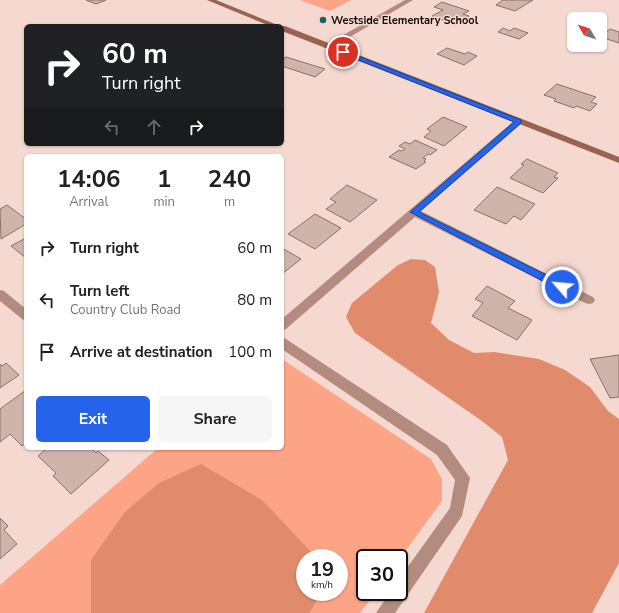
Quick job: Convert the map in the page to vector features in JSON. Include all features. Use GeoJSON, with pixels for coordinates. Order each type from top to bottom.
{"type":"FeatureCollection","features":[{"type":"Feature","properties":{"kind":"street"},"geometry":{"type":"LineString","coordinates":[[210,0],[271,24]]}},
{"type":"Feature","properties":{"kind":"street"},"geometry":{"type":"LineString","coordinates":[[328,46],[410,0]]}},
{"type":"Feature","properties":{"kind":"street"},"geometry":{"type":"LineString","coordinates":[[284,29],[619,160]]}},
{"type":"Feature","properties":{"kind":"street"},"geometry":{"type":"LineString","coordinates":[[284,324],[519,121]]}},
{"type":"Feature","properties":{"kind":"street"},"geometry":{"type":"LineString","coordinates":[[414,212],[588,300]]}},
{"type":"Feature","properties":{"kind":"street"},"geometry":{"type":"LineString","coordinates":[[0,294],[24,314]]}},
{"type":"Feature","properties":{"kind":"street"},"geometry":{"type":"LineString","coordinates":[[284,343],[442,450],[463,478],[457,511],[384,613]]}},
{"type":"Feature","properties":{"kind":"shaded area"},"geometry":{"type":"Polygon","coordinates":[[[300,0],[351,0],[330,11],[300,0]]]}},
{"type":"Feature","properties":{"kind":"shaded area"},"geometry":{"type":"Polygon","coordinates":[[[411,259],[425,260],[435,267],[439,292],[431,323],[449,340],[474,353],[494,352],[539,359],[565,370],[590,387],[608,411],[619,419],[619,563],[592,613],[424,613],[508,460],[502,437],[482,421],[355,333],[346,317],[352,303],[398,265],[411,259]]]}},
{"type":"Feature","properties":{"kind":"shaded area"},"geometry":{"type":"Polygon","coordinates":[[[284,360],[431,459],[442,479],[442,501],[407,549],[356,549],[356,601],[369,601],[360,613],[310,613],[316,601],[348,601],[348,549],[307,549],[262,500],[91,560],[91,613],[0,613],[0,585],[156,450],[284,450],[284,360]]]}},
{"type":"Feature","properties":{"kind":"shaded area"},"geometry":{"type":"Polygon","coordinates":[[[201,464],[262,500],[308,549],[296,549],[296,601],[316,601],[310,613],[91,613],[91,560],[125,512],[159,483],[201,464]]]}},
{"type":"Feature","properties":{"kind":"building"},"geometry":{"type":"Polygon","coordinates":[[[86,0],[106,0],[96,4],[86,0]]]}},
{"type":"Feature","properties":{"kind":"building"},"geometry":{"type":"Polygon","coordinates":[[[503,0],[533,0],[515,11],[496,5],[503,0]]]}},
{"type":"Feature","properties":{"kind":"building"},"geometry":{"type":"Polygon","coordinates":[[[442,2],[469,11],[463,14],[469,16],[456,25],[432,16],[443,10],[434,7],[442,2]]]}},
{"type":"Feature","properties":{"kind":"building"},"geometry":{"type":"Polygon","coordinates":[[[503,28],[510,31],[514,28],[528,33],[519,39],[498,32],[503,28]]]}},
{"type":"Feature","properties":{"kind":"building"},"geometry":{"type":"Polygon","coordinates":[[[610,29],[619,32],[619,43],[607,39],[607,32],[610,29]]]}},
{"type":"Feature","properties":{"kind":"building"},"geometry":{"type":"Polygon","coordinates":[[[447,48],[465,54],[468,52],[477,56],[464,65],[437,54],[447,48]]]}},
{"type":"Feature","properties":{"kind":"building"},"geometry":{"type":"Polygon","coordinates":[[[286,57],[325,69],[315,77],[284,67],[284,58],[286,57]]]}},
{"type":"Feature","properties":{"kind":"building"},"geometry":{"type":"Polygon","coordinates":[[[557,84],[596,97],[591,102],[597,104],[590,111],[576,106],[574,108],[554,101],[556,99],[544,95],[557,84]]]}},
{"type":"Feature","properties":{"kind":"building"},"geometry":{"type":"Polygon","coordinates":[[[443,117],[467,127],[444,146],[424,137],[431,131],[427,129],[443,117]]]}},
{"type":"Feature","properties":{"kind":"building"},"geometry":{"type":"Polygon","coordinates":[[[415,140],[437,150],[423,158],[426,159],[424,161],[426,162],[416,169],[389,157],[399,150],[402,151],[405,149],[399,146],[405,142],[410,144],[415,140]]]}},
{"type":"Feature","properties":{"kind":"building"},"geometry":{"type":"Polygon","coordinates":[[[527,159],[558,173],[554,177],[558,178],[543,193],[510,178],[524,165],[521,164],[527,159]]]}},
{"type":"Feature","properties":{"kind":"building"},"geometry":{"type":"Polygon","coordinates":[[[347,185],[377,200],[350,222],[326,209],[336,202],[330,199],[347,185]]]}},
{"type":"Feature","properties":{"kind":"building"},"geometry":{"type":"Polygon","coordinates":[[[497,187],[535,204],[521,220],[514,216],[506,224],[474,210],[497,187]]]}},
{"type":"Feature","properties":{"kind":"building"},"geometry":{"type":"Polygon","coordinates":[[[7,205],[24,218],[24,225],[1,239],[0,209],[7,205]]]}},
{"type":"Feature","properties":{"kind":"building"},"geometry":{"type":"Polygon","coordinates":[[[315,214],[341,228],[315,249],[288,234],[315,214]]]}},
{"type":"Feature","properties":{"kind":"building"},"geometry":{"type":"Polygon","coordinates":[[[24,239],[24,256],[11,246],[24,239]]]}},
{"type":"Feature","properties":{"kind":"building"},"geometry":{"type":"Polygon","coordinates":[[[284,249],[301,259],[284,272],[284,249]]]}},
{"type":"Feature","properties":{"kind":"building"},"geometry":{"type":"Polygon","coordinates":[[[487,286],[515,301],[508,308],[532,320],[517,340],[472,316],[483,303],[475,299],[487,286]]]}},
{"type":"Feature","properties":{"kind":"building"},"geometry":{"type":"Polygon","coordinates":[[[619,355],[619,397],[610,398],[590,359],[619,355]]]}},
{"type":"Feature","properties":{"kind":"building"},"geometry":{"type":"Polygon","coordinates":[[[6,363],[19,375],[0,388],[0,364],[2,366],[6,363]]]}},
{"type":"Feature","properties":{"kind":"building"},"geometry":{"type":"Polygon","coordinates":[[[24,391],[24,444],[22,446],[10,434],[0,442],[0,409],[24,391]]]}},
{"type":"Feature","properties":{"kind":"building"},"geometry":{"type":"Polygon","coordinates":[[[45,450],[93,450],[96,453],[98,451],[109,460],[71,494],[53,476],[56,473],[38,456],[45,450]]]}},
{"type":"Feature","properties":{"kind":"building"},"geometry":{"type":"Polygon","coordinates":[[[0,518],[8,526],[4,530],[17,544],[0,559],[0,518]]]}},
{"type":"Feature","properties":{"kind":"place","name":"Westside Elementary School"},"geometry":{"type":"Point","coordinates":[323,20]}},
{"type":"Feature","properties":{"kind":"route"},"geometry":{"type":"LineString","coordinates":[[343,52],[519,121],[414,212],[562,287]]}}]}
